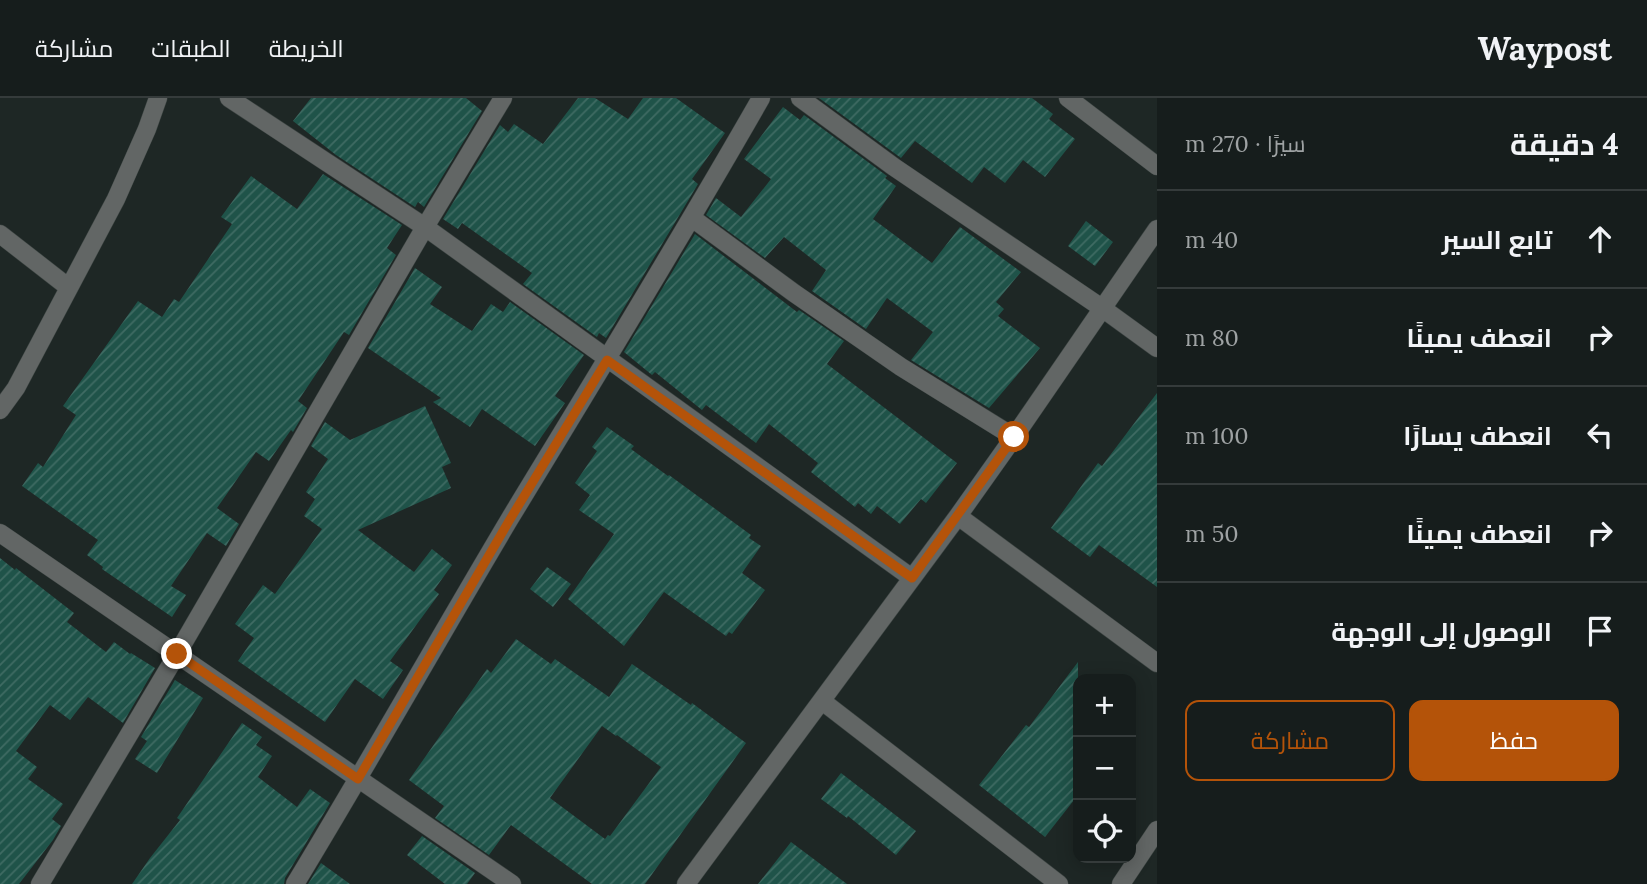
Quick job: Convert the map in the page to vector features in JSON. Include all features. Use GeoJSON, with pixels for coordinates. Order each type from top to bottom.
{"type":"FeatureCollection","features":[{"type":"Feature","properties":{"kind":"street"},"geometry":{"type":"LineString","coordinates":[[0,410],[16,388],[116,199],[158,98]]}},
{"type":"Feature","properties":{"kind":"street"},"geometry":{"type":"LineString","coordinates":[[229,98],[425,227],[912,578]]}},
{"type":"Feature","properties":{"kind":"street"},"geometry":{"type":"LineString","coordinates":[[40,884],[503,98]]}},
{"type":"Feature","properties":{"kind":"street"},"geometry":{"type":"LineString","coordinates":[[295,884],[761,98]]}},
{"type":"Feature","properties":{"kind":"street"},"geometry":{"type":"LineString","coordinates":[[800,98],[904,174],[1102,307],[1157,348]]}},
{"type":"Feature","properties":{"kind":"street"},"geometry":{"type":"LineString","coordinates":[[1068,98],[1157,166]]}},
{"type":"Feature","properties":{"kind":"street"},"geometry":{"type":"LineString","coordinates":[[692,218],[901,368],[1014,437]]}},
{"type":"Feature","properties":{"kind":"street"},"geometry":{"type":"LineString","coordinates":[[686,884],[958,516],[1157,229]]}},
{"type":"Feature","properties":{"kind":"street"},"geometry":{"type":"LineString","coordinates":[[0,234],[68,287]]}},
{"type":"Feature","properties":{"kind":"street"},"geometry":{"type":"LineString","coordinates":[[958,516],[1157,663]]}},
{"type":"Feature","properties":{"kind":"street"},"geometry":{"type":"LineString","coordinates":[[0,533],[512,884]]}},
{"type":"Feature","properties":{"kind":"street"},"geometry":{"type":"LineString","coordinates":[[822,701],[1059,884]]}},
{"type":"Feature","properties":{"kind":"street"},"geometry":{"type":"LineString","coordinates":[[1121,884],[1157,830]]}},
{"type":"Feature","properties":{"kind":"building"},"geometry":{"type":"Polygon","coordinates":[[[311,98],[466,98],[482,111],[424,207],[418,202],[415,207],[336,155],[293,121],[311,98]]]}},
{"type":"Feature","properties":{"kind":"building"},"geometry":{"type":"Polygon","coordinates":[[[578,98],[595,98],[628,119],[643,98],[676,98],[725,133],[692,179],[698,184],[606,338],[599,333],[597,337],[523,284],[532,273],[462,223],[458,229],[443,219],[500,125],[508,132],[514,124],[543,144],[578,98]]]}},
{"type":"Feature","properties":{"kind":"building"},"geometry":{"type":"Polygon","coordinates":[[[819,98],[1032,98],[1053,114],[1049,119],[1075,139],[1045,177],[1023,160],[1005,183],[984,167],[972,183],[915,141],[901,158],[819,98]]]}},
{"type":"Feature","properties":{"kind":"building"},"geometry":{"type":"Polygon","coordinates":[[[783,107],[800,120],[804,115],[887,176],[885,178],[896,186],[873,219],[932,263],[960,227],[1021,272],[996,302],[1004,309],[998,316],[1040,348],[989,408],[911,360],[933,332],[887,298],[866,329],[812,291],[826,270],[784,237],[765,258],[706,215],[716,198],[741,217],[771,179],[744,159],[783,107]]]}},
{"type":"Feature","properties":{"kind":"building"},"geometry":{"type":"Polygon","coordinates":[[[323,174],[402,225],[387,248],[396,255],[349,335],[344,332],[298,401],[307,408],[293,432],[291,430],[269,461],[256,452],[217,508],[239,524],[226,546],[207,533],[171,586],[186,595],[172,617],[102,569],[103,567],[87,555],[98,540],[22,486],[38,463],[43,467],[76,415],[63,406],[138,301],[162,317],[174,299],[179,302],[232,224],[221,217],[251,176],[297,209],[323,174]]]}},
{"type":"Feature","properties":{"kind":"building"},"geometry":{"type":"Polygon","coordinates":[[[1086,221],[1113,242],[1095,266],[1068,246],[1086,221]]]}},
{"type":"Feature","properties":{"kind":"building"},"geometry":{"type":"Polygon","coordinates":[[[695,234],[797,312],[799,310],[844,341],[827,364],[957,463],[926,503],[921,499],[900,524],[877,506],[871,514],[858,503],[855,507],[811,472],[818,463],[769,424],[756,443],[706,405],[702,410],[655,372],[652,375],[624,352],[695,234]]]}},
{"type":"Feature","properties":{"kind":"building"},"geometry":{"type":"Polygon","coordinates":[[[415,268],[442,287],[430,304],[472,331],[491,304],[503,312],[510,302],[584,355],[555,396],[565,403],[535,446],[482,409],[470,427],[433,402],[441,398],[368,348],[415,268]]]}},
{"type":"Feature","properties":{"kind":"building"},"geometry":{"type":"Polygon","coordinates":[[[1157,393],[1157,587],[1099,545],[1090,557],[1051,528],[1098,463],[1102,466],[1157,393]]]}},
{"type":"Feature","properties":{"kind":"building"},"geometry":{"type":"Polygon","coordinates":[[[425,406],[451,463],[442,467],[451,488],[358,530],[414,572],[432,549],[452,565],[434,590],[439,594],[390,661],[403,670],[383,699],[355,679],[325,722],[238,661],[254,638],[235,624],[263,585],[275,594],[322,529],[304,516],[315,499],[306,492],[328,459],[311,446],[325,422],[350,440],[425,406]]]}},
{"type":"Feature","properties":{"kind":"building"},"geometry":{"type":"Polygon","coordinates":[[[607,427],[634,446],[631,449],[751,535],[749,538],[761,546],[742,573],[765,590],[732,634],[729,632],[726,636],[664,592],[624,646],[568,599],[614,534],[579,510],[590,495],[575,483],[597,451],[592,447],[607,427]]]}},
{"type":"Feature","properties":{"kind":"building"},"geometry":{"type":"Polygon","coordinates":[[[0,558],[74,613],[67,622],[106,652],[114,642],[155,668],[123,723],[88,697],[70,720],[50,705],[16,751],[37,767],[28,779],[63,804],[52,819],[61,826],[19,884],[0,884],[0,558]]]}},
{"type":"Feature","properties":{"kind":"building"},"geometry":{"type":"Polygon","coordinates":[[[547,567],[571,584],[553,607],[530,589],[547,567]]]}},
{"type":"Feature","properties":{"kind":"building"},"geometry":{"type":"Polygon","coordinates":[[[516,639],[551,664],[555,659],[609,697],[632,664],[691,705],[692,703],[746,743],[645,884],[592,884],[511,825],[489,855],[435,818],[444,806],[409,780],[487,669],[491,673],[516,639]],[[602,726],[550,798],[605,839],[610,836],[661,767],[602,726]]]}},
{"type":"Feature","properties":{"kind":"building"},"geometry":{"type":"Polygon","coordinates":[[[1078,662],[1078,674],[1073,674],[1073,801],[1045,837],[979,785],[1026,725],[1029,727],[1078,662]]]}},
{"type":"Feature","properties":{"kind":"building"},"geometry":{"type":"Polygon","coordinates":[[[175,680],[203,698],[157,773],[135,759],[147,741],[141,737],[175,680]]]}},
{"type":"Feature","properties":{"kind":"building"},"geometry":{"type":"Polygon","coordinates":[[[242,723],[262,737],[256,745],[272,756],[258,777],[297,807],[310,789],[330,803],[284,884],[132,884],[180,820],[177,818],[242,723]]]}},
{"type":"Feature","properties":{"kind":"building"},"geometry":{"type":"Polygon","coordinates":[[[841,773],[916,831],[896,855],[848,816],[847,818],[821,799],[841,773]]]}},
{"type":"Feature","properties":{"kind":"building"},"geometry":{"type":"Polygon","coordinates":[[[422,836],[475,873],[467,884],[445,884],[407,855],[422,836]]]}},
{"type":"Feature","properties":{"kind":"building"},"geometry":{"type":"Polygon","coordinates":[[[791,842],[847,884],[758,884],[791,842]]]}},
{"type":"Feature","properties":{"kind":"building"},"geometry":{"type":"Polygon","coordinates":[[[321,863],[350,884],[308,884],[321,863]]]}},
{"type":"Feature","properties":{"kind":"route"},"geometry":{"type":"LineString","coordinates":[[177,654],[358,779],[607,360],[912,578],[1014,437]]}}]}
